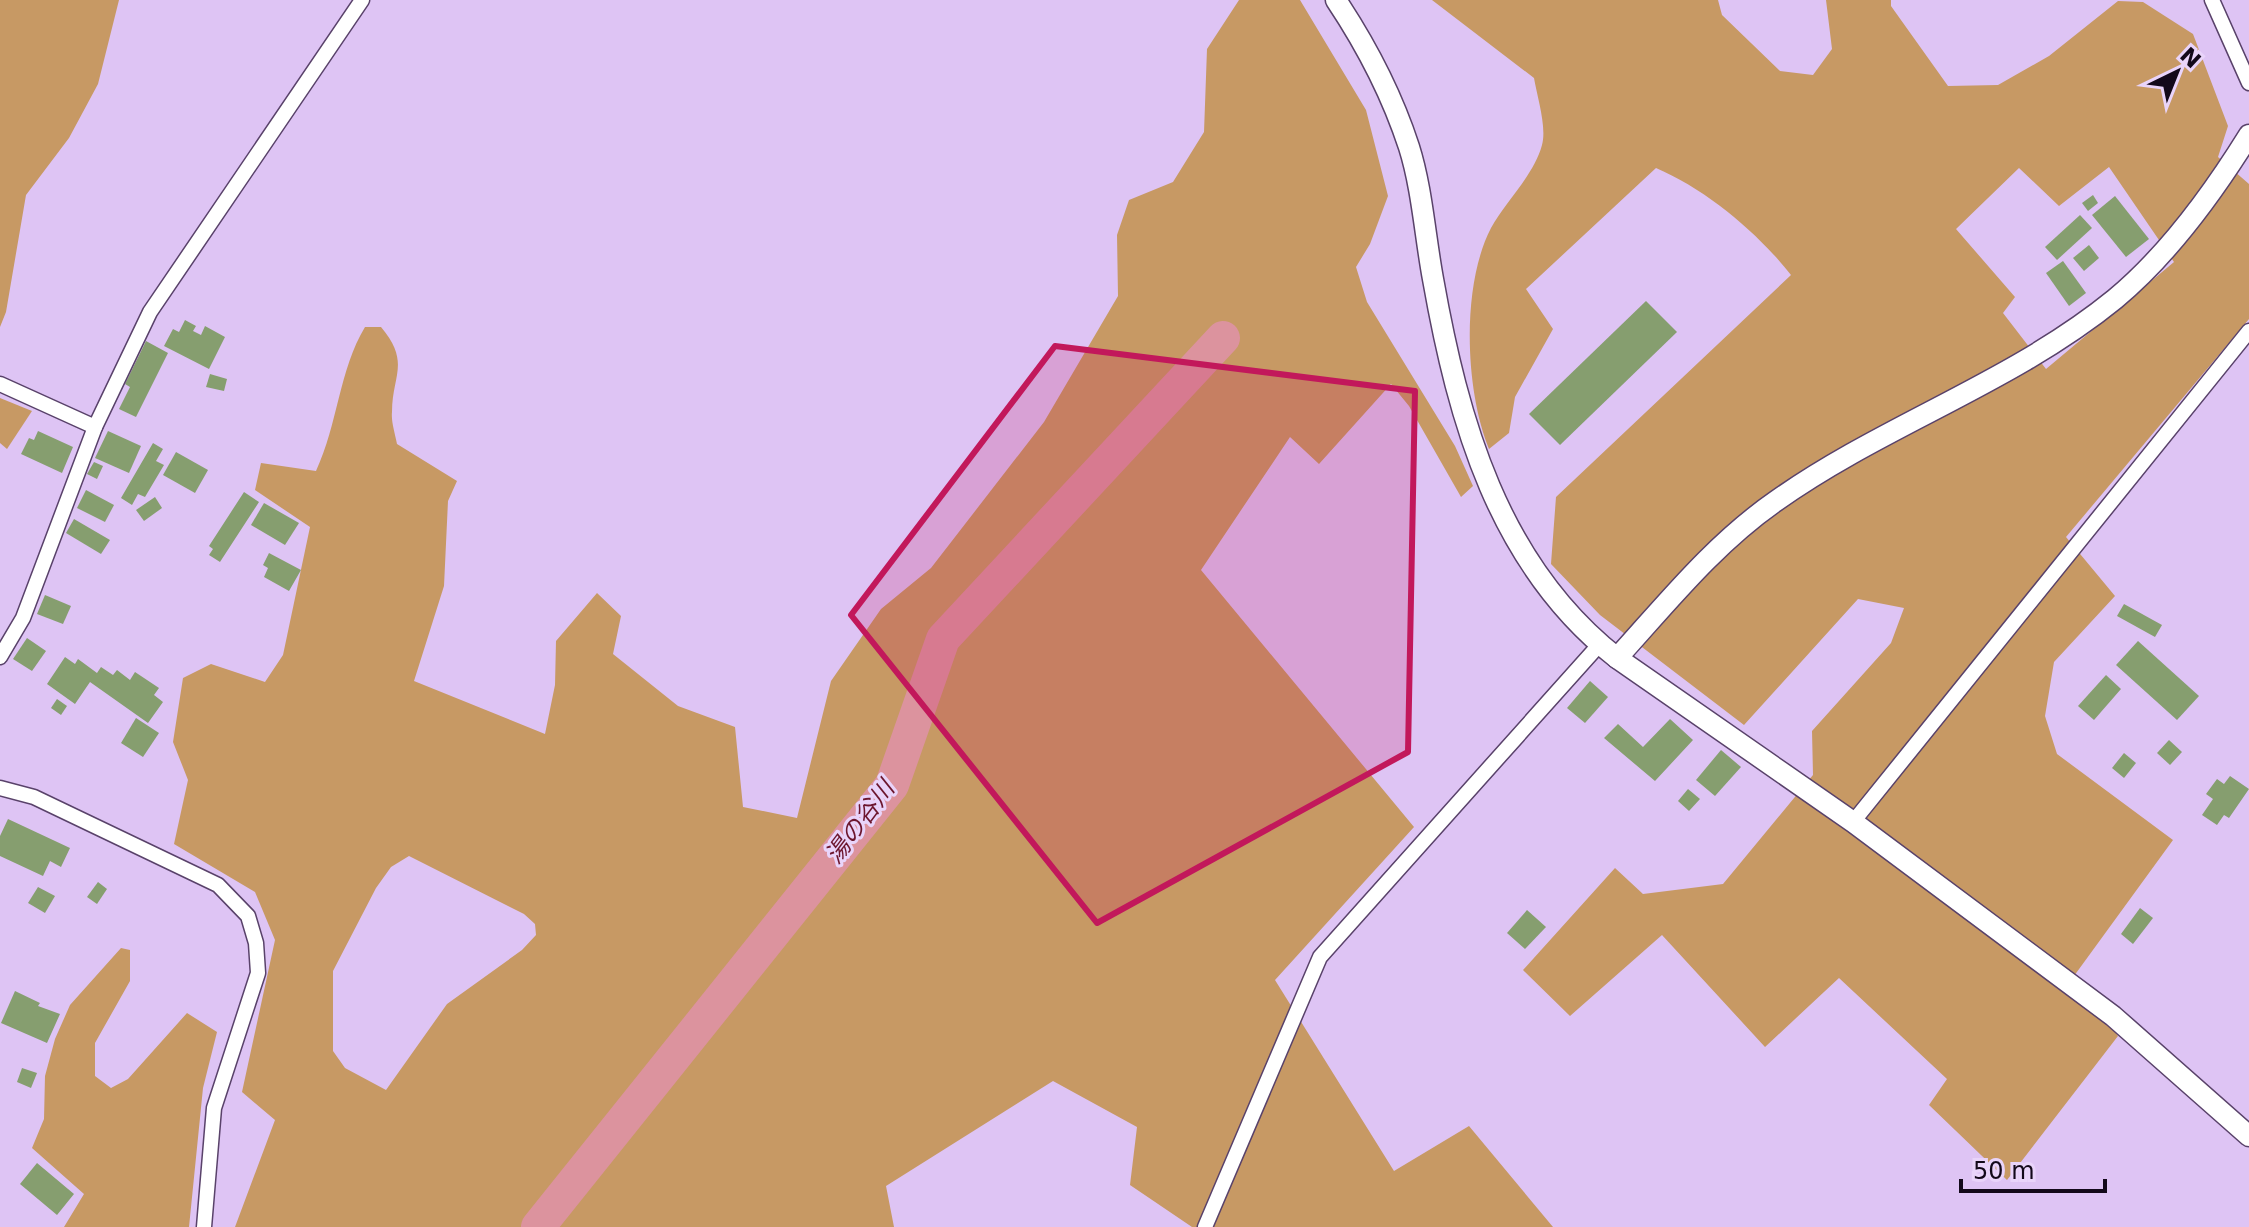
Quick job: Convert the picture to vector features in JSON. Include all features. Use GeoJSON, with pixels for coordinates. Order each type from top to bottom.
{"type":"FeatureCollection","features":[{"type":"Feature","properties":{"kind":"street"},"geometry":{"type":"LineString","coordinates":[[0,657],[23,618],[95,427],[150,312],[362,0]]}},
{"type":"Feature","properties":{"kind":"street"},"geometry":{"type":"LineString","coordinates":[[1336,0],[1366,46],[1409,148],[1437,303],[1477,464],[1505,526],[1550,590],[1599,645],[1853,822],[2125,1025],[2249,1136]]}},
{"type":"Feature","properties":{"kind":"street"},"geometry":{"type":"LineString","coordinates":[[2212,0],[2249,83]]}},
{"type":"Feature","properties":{"kind":"street"},"geometry":{"type":"LineString","coordinates":[[1617,658],[1728,537],[1775,501],[1829,466],[2006,371],[2116,298],[2166,246],[2213,189],[2249,135]]}},
{"type":"Feature","properties":{"kind":"street"},"geometry":{"type":"LineString","coordinates":[[1853,822],[2249,331]]}},
{"type":"Feature","properties":{"kind":"street"},"geometry":{"type":"LineString","coordinates":[[0,384],[95,427]]}},
{"type":"Feature","properties":{"kind":"street"},"geometry":{"type":"LineString","coordinates":[[1205,1227],[1320,957],[1599,645]]}},
{"type":"Feature","properties":{"kind":"street"},"geometry":{"type":"LineString","coordinates":[[0,788],[34,797],[218,885],[248,916],[256,943],[258,973],[214,1108],[204,1227]]}},
{"type":"Feature","properties":{"kind":"highlighted area"},"geometry":{"type":"Polygon","coordinates":[[[1055,346],[1415,391],[1408,752],[1097,923],[851,615],[1055,346]]]}},
{"type":"Feature","properties":{"kind":"shaded area"},"geometry":{"type":"Polygon","coordinates":[[[0,0],[119,0],[98,84],[69,138],[26,195],[6,312],[0,327],[0,0]]]}},
{"type":"Feature","properties":{"kind":"shaded area"},"geometry":{"type":"Polygon","coordinates":[[[1239,0],[1300,0],[1366,110],[1388,196],[1370,244],[1356,267],[1367,302],[1455,446],[1473,486],[1461,497],[1409,406],[1391,384],[1319,464],[1290,437],[1201,570],[1414,827],[1275,980],[1394,1171],[1469,1126],[1553,1227],[1192,1227],[1130,1185],[1137,1127],[1053,1081],[886,1186],[894,1227],[235,1227],[275,1120],[242,1092],[275,940],[255,892],[174,844],[188,780],[173,742],[183,678],[211,664],[265,682],[283,655],[310,527],[255,490],[261,463],[316,471],[349,361],[365,327],[381,327],[390,339],[398,360],[392,416],[397,444],[457,481],[448,501],[444,586],[414,681],[545,734],[555,685],[556,641],[597,593],[621,616],[613,654],[678,706],[735,727],[743,807],[797,818],[831,681],[881,609],[931,568],[1044,422],[1118,296],[1117,235],[1129,200],[1173,182],[1204,132],[1207,49],[1239,0]],[[409,856],[391,867],[376,888],[333,971],[333,1051],[345,1068],[386,1090],[447,1004],[522,950],[536,935],[535,924],[524,914],[409,856]]]}},
{"type":"Feature","properties":{"kind":"shaded area"},"geometry":{"type":"Polygon","coordinates":[[[1432,0],[1718,0],[1722,15],[1780,71],[1813,75],[1832,49],[1826,0],[1891,0],[1891,6],[1948,86],[1998,85],[2049,56],[2118,1],[2143,2],[2193,34],[2228,126],[2218,157],[2249,184],[2249,319],[2066,537],[2115,596],[2054,662],[2045,716],[2057,754],[2173,840],[2074,976],[2118,1036],[2007,1180],[1929,1105],[1947,1079],[1839,978],[1765,1047],[1662,935],[1570,1016],[1523,970],[1615,868],[1643,894],[1723,884],[1813,775],[1812,731],[1891,643],[1904,608],[1858,599],[1744,725],[1600,615],[1551,564],[1556,497],[1791,275],[1763,243],[1730,214],[1694,188],[1656,168],[1526,289],[1553,329],[1515,397],[1509,433],[1489,449],[1475,398],[1471,368],[1471,308],[1481,252],[1491,228],[1533,167],[1542,145],[1542,121],[1534,78],[1432,0]],[[2109,167],[2059,206],[2019,168],[1956,229],[2015,297],[2003,313],[2046,369],[2174,262],[2109,167]]]}},
{"type":"Feature","properties":{"kind":"shaded area"},"geometry":{"type":"Polygon","coordinates":[[[0,398],[32,411],[7,449],[0,443],[0,398]]]}},
{"type":"Feature","properties":{"kind":"shaded area"},"geometry":{"type":"Polygon","coordinates":[[[121,948],[130,950],[130,981],[95,1043],[95,1076],[111,1088],[128,1079],[187,1013],[217,1032],[203,1088],[189,1227],[64,1227],[84,1194],[32,1148],[44,1119],[45,1076],[55,1039],[70,1005],[121,948]]]}},
{"type":"Feature","properties":{"kind":"building"},"geometry":{"type":"Polygon","coordinates":[[[2093,195],[2098,203],[2088,211],[2082,203],[2093,195]]]}},
{"type":"Feature","properties":{"kind":"building"},"geometry":{"type":"Polygon","coordinates":[[[2115,196],[2149,239],[2126,257],[2092,215],[2115,196]]]}},
{"type":"Feature","properties":{"kind":"building"},"geometry":{"type":"Polygon","coordinates":[[[2080,215],[2092,228],[2057,260],[2045,247],[2080,215]]]}},
{"type":"Feature","properties":{"kind":"building"},"geometry":{"type":"Polygon","coordinates":[[[2089,245],[2099,258],[2084,271],[2073,258],[2089,245]]]}},
{"type":"Feature","properties":{"kind":"building"},"geometry":{"type":"Polygon","coordinates":[[[2063,261],[2086,293],[2069,306],[2046,273],[2063,261]]]}},
{"type":"Feature","properties":{"kind":"building"},"geometry":{"type":"Polygon","coordinates":[[[1646,301],[1677,332],[1560,445],[1529,414],[1646,301]]]}},
{"type":"Feature","properties":{"kind":"building"},"geometry":{"type":"Polygon","coordinates":[[[185,320],[196,326],[193,331],[201,335],[205,326],[225,337],[209,369],[164,346],[173,329],[179,332],[185,320]]]}},
{"type":"Feature","properties":{"kind":"building"},"geometry":{"type":"Polygon","coordinates":[[[146,341],[168,353],[136,417],[119,409],[130,387],[125,384],[146,341]]]}},
{"type":"Feature","properties":{"kind":"building"},"geometry":{"type":"Polygon","coordinates":[[[210,374],[227,379],[224,391],[206,387],[210,374]]]}},
{"type":"Feature","properties":{"kind":"building"},"geometry":{"type":"Polygon","coordinates":[[[38,431],[73,447],[62,473],[21,454],[29,438],[34,440],[38,431]]]}},
{"type":"Feature","properties":{"kind":"building"},"geometry":{"type":"Polygon","coordinates":[[[108,431],[141,446],[129,473],[95,458],[108,431]]]}},
{"type":"Feature","properties":{"kind":"building"},"geometry":{"type":"Polygon","coordinates":[[[153,443],[163,449],[156,461],[164,465],[145,497],[138,494],[132,505],[121,498],[153,443]]]}},
{"type":"Feature","properties":{"kind":"building"},"geometry":{"type":"Polygon","coordinates":[[[176,452],[208,470],[195,493],[163,475],[176,452]]]}},
{"type":"Feature","properties":{"kind":"building"},"geometry":{"type":"Polygon","coordinates":[[[94,462],[103,466],[97,479],[87,474],[94,462]]]}},
{"type":"Feature","properties":{"kind":"building"},"geometry":{"type":"Polygon","coordinates":[[[86,490],[114,505],[105,522],[77,508],[86,490]]]}},
{"type":"Feature","properties":{"kind":"building"},"geometry":{"type":"Polygon","coordinates":[[[244,492],[259,502],[220,562],[209,555],[213,549],[209,546],[244,492]]]}},
{"type":"Feature","properties":{"kind":"building"},"geometry":{"type":"Polygon","coordinates":[[[155,497],[162,508],[144,521],[136,510],[155,497]]]}},
{"type":"Feature","properties":{"kind":"building"},"geometry":{"type":"Polygon","coordinates":[[[264,503],[299,523],[285,545],[251,525],[264,503]]]}},
{"type":"Feature","properties":{"kind":"building"},"geometry":{"type":"Polygon","coordinates":[[[74,519],[110,540],[101,554],[66,533],[74,519]]]}},
{"type":"Feature","properties":{"kind":"building"},"geometry":{"type":"Polygon","coordinates":[[[269,553],[301,570],[289,591],[264,577],[268,568],[263,565],[269,553]]]}},
{"type":"Feature","properties":{"kind":"building"},"geometry":{"type":"Polygon","coordinates":[[[45,595],[71,606],[63,624],[37,614],[45,595]]]}},
{"type":"Feature","properties":{"kind":"building"},"geometry":{"type":"Polygon","coordinates":[[[2124,604],[2162,625],[2155,637],[2117,616],[2124,604]]]}},
{"type":"Feature","properties":{"kind":"building"},"geometry":{"type":"Polygon","coordinates":[[[27,638],[46,651],[32,671],[13,659],[27,638]]]}},
{"type":"Feature","properties":{"kind":"building"},"geometry":{"type":"Polygon","coordinates":[[[2138,641],[2199,696],[2177,720],[2116,665],[2138,641]]]}},
{"type":"Feature","properties":{"kind":"building"},"geometry":{"type":"Polygon","coordinates":[[[65,657],[75,664],[78,659],[97,673],[101,667],[113,675],[117,670],[130,680],[135,672],[159,688],[154,695],[163,702],[148,723],[90,682],[75,704],[47,684],[65,657]]]}},
{"type":"Feature","properties":{"kind":"building"},"geometry":{"type":"Polygon","coordinates":[[[2106,675],[2121,689],[2094,720],[2078,706],[2106,675]]]}},
{"type":"Feature","properties":{"kind":"building"},"geometry":{"type":"Polygon","coordinates":[[[1590,681],[1608,697],[1585,723],[1567,708],[1590,681]]]}},
{"type":"Feature","properties":{"kind":"building"},"geometry":{"type":"Polygon","coordinates":[[[57,699],[67,706],[61,715],[51,708],[57,699]]]}},
{"type":"Feature","properties":{"kind":"building"},"geometry":{"type":"Polygon","coordinates":[[[136,718],[159,733],[143,757],[121,743],[136,718]]]}},
{"type":"Feature","properties":{"kind":"building"},"geometry":{"type":"Polygon","coordinates":[[[1670,719],[1693,740],[1655,781],[1604,738],[1618,724],[1643,747],[1670,719]]]}},
{"type":"Feature","properties":{"kind":"building"},"geometry":{"type":"Polygon","coordinates":[[[2169,740],[2182,752],[2170,765],[2157,753],[2169,740]]]}},
{"type":"Feature","properties":{"kind":"building"},"geometry":{"type":"Polygon","coordinates":[[[1721,750],[1741,767],[1715,796],[1696,780],[1721,750]]]}},
{"type":"Feature","properties":{"kind":"building"},"geometry":{"type":"Polygon","coordinates":[[[2124,753],[2136,763],[2124,778],[2112,768],[2124,753]]]}},
{"type":"Feature","properties":{"kind":"building"},"geometry":{"type":"Polygon","coordinates":[[[2230,776],[2249,789],[2229,818],[2224,815],[2217,825],[2202,815],[2213,799],[2206,794],[2217,779],[2224,784],[2230,776]]]}},
{"type":"Feature","properties":{"kind":"building"},"geometry":{"type":"Polygon","coordinates":[[[1688,789],[1700,799],[1689,811],[1678,801],[1688,789]]]}},
{"type":"Feature","properties":{"kind":"building"},"geometry":{"type":"Polygon","coordinates":[[[8,819],[70,848],[61,867],[50,861],[43,876],[0,856],[0,836],[8,819]]]}},
{"type":"Feature","properties":{"kind":"building"},"geometry":{"type":"Polygon","coordinates":[[[98,882],[107,889],[97,904],[87,897],[98,882]]]}},
{"type":"Feature","properties":{"kind":"building"},"geometry":{"type":"Polygon","coordinates":[[[38,887],[55,896],[45,913],[28,903],[38,887]]]}},
{"type":"Feature","properties":{"kind":"building"},"geometry":{"type":"Polygon","coordinates":[[[2140,908],[2153,918],[2133,944],[2121,934],[2140,908]]]}},
{"type":"Feature","properties":{"kind":"building"},"geometry":{"type":"Polygon","coordinates":[[[1527,910],[1546,927],[1525,949],[1507,933],[1527,910]]]}},
{"type":"Feature","properties":{"kind":"building"},"geometry":{"type":"Polygon","coordinates":[[[15,991],[40,1003],[38,1006],[60,1014],[47,1043],[1,1023],[15,991]]]}},
{"type":"Feature","properties":{"kind":"building"},"geometry":{"type":"Polygon","coordinates":[[[22,1068],[37,1073],[31,1088],[17,1082],[22,1068]]]}},
{"type":"Feature","properties":{"kind":"building"},"geometry":{"type":"Polygon","coordinates":[[[37,1163],[74,1194],[57,1215],[20,1184],[37,1163]]]}},
{"type":"Feature","properties":{"kind":"waterway","name":"湯の谷川"},"geometry":{"type":"LineString","coordinates":[[538,1227],[892,785],[943,639],[1223,338]]}}]}
